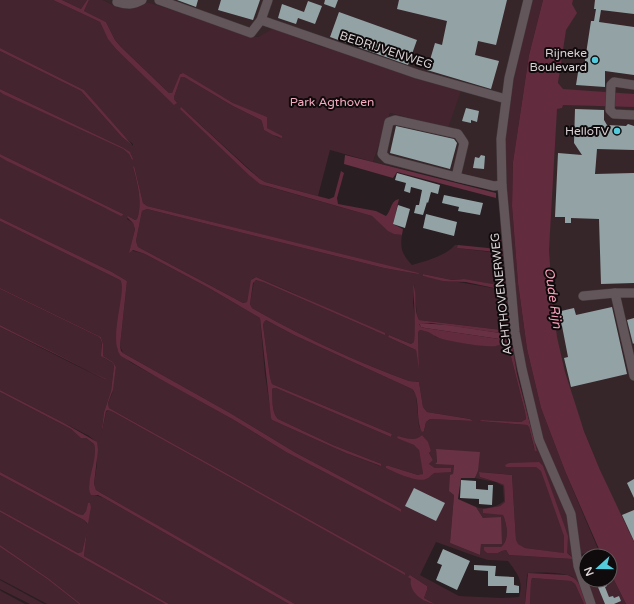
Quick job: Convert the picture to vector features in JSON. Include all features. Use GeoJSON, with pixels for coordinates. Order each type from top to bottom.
{"type":"FeatureCollection","features":[{"type":"Feature","properties":{"kind":"street"},"geometry":{"type":"LineString","coordinates":[[117,2],[134,4],[142,0]]}},
{"type":"Feature","properties":{"kind":"street"},"geometry":{"type":"LineString","coordinates":[[159,0],[251,33],[261,20],[268,0]]}},
{"type":"Feature","properties":{"kind":"street","name":"ACHTHOVENERWEG"},"geometry":{"type":"LineString","coordinates":[[528,0],[509,78],[501,147],[502,185],[515,332],[539,440],[571,514],[576,557],[580,574],[591,604]]}},
{"type":"Feature","properties":{"kind":"street","name":"ACHTHOVENERWEG"},"geometry":{"type":"LineString","coordinates":[[507,95],[514,78],[532,0]]}},
{"type":"Feature","properties":{"kind":"street","name":"BEDRIJVENWEG"},"geometry":{"type":"LineString","coordinates":[[261,20],[417,74],[507,95]]}},
{"type":"Feature","properties":{"kind":"street"},"geometry":{"type":"LineString","coordinates":[[634,85],[614,82],[611,85],[610,110],[614,114],[634,115]]}},
{"type":"Feature","properties":{"kind":"street"},"geometry":{"type":"LineString","coordinates":[[456,177],[464,142],[458,134],[395,120],[389,122],[382,154],[387,159],[456,177],[494,186],[502,185]]}},
{"type":"Feature","properties":{"kind":"street"},"geometry":{"type":"LineString","coordinates":[[615,293],[632,377]]}},
{"type":"Feature","properties":{"kind":"street"},"geometry":{"type":"LineString","coordinates":[[583,296],[634,293]]}},
{"type":"Feature","properties":{"kind":"shaded area"},"geometry":{"type":"Polygon","coordinates":[[[53,0],[62,0],[81,9],[87,0],[89,0],[84,11],[106,22],[115,40],[121,47],[169,93],[172,93],[180,74],[183,73],[233,103],[267,117],[267,128],[282,136],[282,138],[264,130],[261,120],[233,106],[184,77],[181,77],[174,97],[177,103],[174,105],[116,49],[108,39],[100,22],[53,0]]]}},
{"type":"Feature","properties":{"kind":"shaded area"},"geometry":{"type":"Polygon","coordinates":[[[103,0],[527,0],[499,193],[492,188],[463,183],[373,162],[390,113],[448,128],[381,66],[308,42],[276,28],[258,37],[243,34],[147,2],[135,8],[119,8],[103,0]]]}},
{"type":"Feature","properties":{"kind":"shaded area"},"geometry":{"type":"Polygon","coordinates":[[[543,0],[573,0],[572,4],[577,13],[566,30],[558,83],[563,89],[634,94],[634,107],[563,105],[562,108],[557,109],[549,250],[557,337],[565,372],[584,431],[600,470],[634,542],[634,604],[626,604],[618,588],[618,548],[599,548],[565,471],[541,408],[527,349],[518,283],[512,206],[513,162],[529,55],[543,0]]]}},
{"type":"Feature","properties":{"kind":"shaded area"},"geometry":{"type":"Polygon","coordinates":[[[565,0],[634,0],[634,555],[561,373],[548,290],[546,230],[565,0]]]}},
{"type":"Feature","properties":{"kind":"shaded area"},"geometry":{"type":"Polygon","coordinates":[[[0,48],[84,90],[133,146],[122,137],[81,91],[0,51],[0,48]]]}},
{"type":"Feature","properties":{"kind":"shaded area"},"geometry":{"type":"Polygon","coordinates":[[[0,89],[122,147],[130,152],[133,159],[132,160],[129,154],[123,149],[3,94],[0,92],[0,89]]]}},
{"type":"Feature","properties":{"kind":"shaded area"},"geometry":{"type":"Polygon","coordinates":[[[181,107],[247,168],[265,182],[329,199],[334,197],[341,171],[344,173],[337,198],[338,204],[376,211],[386,216],[394,202],[399,199],[393,224],[403,229],[402,235],[394,234],[388,231],[372,216],[260,184],[180,109],[181,107]]]}},
{"type":"Feature","properties":{"kind":"shaded area"},"geometry":{"type":"Polygon","coordinates":[[[0,154],[123,215],[121,216],[7,161],[0,157],[0,154]]]}},
{"type":"Feature","properties":{"kind":"shaded area"},"geometry":{"type":"Polygon","coordinates":[[[345,155],[496,193],[496,198],[397,172],[393,178],[344,164],[345,155]]]}},
{"type":"Feature","properties":{"kind":"shaded area"},"geometry":{"type":"Polygon","coordinates":[[[134,165],[143,203],[147,206],[419,273],[384,268],[147,209],[142,211],[136,241],[138,247],[243,303],[247,302],[251,280],[256,277],[385,333],[385,335],[263,282],[256,280],[253,283],[250,304],[252,308],[295,332],[332,350],[409,381],[419,382],[423,407],[427,412],[470,419],[473,421],[430,419],[426,422],[424,431],[422,432],[415,393],[412,389],[294,335],[266,320],[263,325],[272,384],[392,434],[391,437],[276,388],[272,389],[273,409],[278,419],[333,445],[379,463],[381,466],[346,453],[272,420],[260,318],[209,288],[145,254],[133,250],[129,253],[135,229],[133,223],[127,217],[128,216],[135,220],[137,219],[139,213],[139,193],[133,167],[134,165]]]}},
{"type":"Feature","properties":{"kind":"shaded area"},"geometry":{"type":"Polygon","coordinates":[[[0,218],[112,272],[127,281],[120,346],[123,353],[230,413],[296,453],[396,506],[401,509],[401,512],[286,452],[234,420],[121,356],[117,349],[116,339],[122,293],[122,285],[120,280],[0,221],[0,218]]]}},
{"type":"Feature","properties":{"kind":"shaded area"},"geometry":{"type":"Polygon","coordinates":[[[499,240],[501,240],[507,324],[503,299],[499,289],[466,282],[443,281],[423,276],[423,274],[452,280],[464,279],[499,285],[502,281],[499,253],[457,248],[458,245],[498,249],[499,240]]]}},
{"type":"Feature","properties":{"kind":"shaded area"},"geometry":{"type":"Polygon","coordinates":[[[413,284],[416,312],[419,320],[502,330],[509,327],[517,374],[537,451],[535,451],[529,427],[527,425],[478,421],[521,422],[526,419],[508,345],[504,342],[497,346],[492,346],[457,342],[441,339],[428,332],[420,330],[418,332],[419,369],[416,350],[388,337],[389,335],[411,344],[414,342],[415,321],[413,284]],[[431,323],[419,324],[421,327],[425,328],[507,339],[507,332],[500,333],[431,323]]]}},
{"type":"Feature","properties":{"kind":"shaded area"},"geometry":{"type":"Polygon","coordinates":[[[0,288],[101,337],[103,344],[103,356],[113,362],[116,367],[113,390],[108,403],[109,408],[402,571],[405,575],[108,410],[106,411],[101,436],[104,412],[111,391],[114,366],[113,363],[101,356],[101,339],[0,288]]]}},
{"type":"Feature","properties":{"kind":"shaded area"},"geometry":{"type":"Polygon","coordinates":[[[419,323],[448,325],[500,333],[507,332],[508,334],[506,340],[425,328],[421,327],[419,323]]]}},
{"type":"Feature","properties":{"kind":"shaded area"},"geometry":{"type":"Polygon","coordinates":[[[0,325],[84,368],[0,327],[0,325]]]}},
{"type":"Feature","properties":{"kind":"shaded area"},"geometry":{"type":"Polygon","coordinates":[[[0,390],[97,442],[98,450],[94,484],[96,490],[295,604],[289,604],[104,498],[98,495],[91,495],[89,484],[95,457],[94,444],[86,438],[81,438],[71,429],[0,392],[0,390]]]}},
{"type":"Feature","properties":{"kind":"shaded area"},"geometry":{"type":"Polygon","coordinates":[[[422,435],[428,442],[431,451],[429,453],[433,460],[429,464],[435,468],[451,468],[451,472],[434,473],[427,479],[418,480],[386,468],[386,466],[389,466],[418,475],[423,474],[419,450],[414,445],[397,438],[398,436],[414,439],[422,435]]]}},
{"type":"Feature","properties":{"kind":"shaded area"},"geometry":{"type":"Polygon","coordinates":[[[436,449],[480,452],[478,471],[475,478],[461,478],[458,499],[476,507],[483,518],[501,517],[502,544],[481,544],[480,555],[450,543],[454,495],[449,491],[450,475],[453,474],[454,465],[435,464],[437,462],[436,449]]]}},
{"type":"Feature","properties":{"kind":"shaded area"},"geometry":{"type":"Polygon","coordinates":[[[539,462],[543,466],[568,536],[567,553],[572,557],[572,559],[509,555],[506,550],[498,553],[487,553],[484,550],[484,547],[501,547],[507,536],[506,523],[503,515],[483,513],[483,509],[500,506],[505,502],[504,485],[480,477],[479,472],[512,475],[516,540],[518,544],[525,548],[564,553],[564,536],[541,471],[536,467],[506,467],[505,465],[509,463],[539,462]]]}},
{"type":"Feature","properties":{"kind":"shaded area"},"geometry":{"type":"Polygon","coordinates":[[[0,472],[78,514],[83,515],[86,511],[88,503],[90,503],[91,507],[88,524],[84,520],[0,475],[0,472]]]}},
{"type":"Feature","properties":{"kind":"shaded area"},"geometry":{"type":"Polygon","coordinates":[[[0,510],[78,553],[82,552],[87,531],[84,556],[169,604],[165,604],[0,512],[0,510]]]}},
{"type":"Feature","properties":{"kind":"shaded area"},"geometry":{"type":"Polygon","coordinates":[[[0,545],[48,578],[81,604],[0,547],[0,545]]]}},
{"type":"Feature","properties":{"kind":"shaded area"},"geometry":{"type":"Polygon","coordinates":[[[528,573],[567,575],[575,579],[578,583],[578,588],[581,588],[587,604],[584,604],[575,584],[571,581],[532,578],[530,604],[525,604],[528,573]]]}},
{"type":"Feature","properties":{"kind":"shaded area"},"geometry":{"type":"Polygon","coordinates":[[[410,575],[427,586],[424,598],[435,604],[417,596],[412,588],[411,579],[408,577],[410,575]]]}},
{"type":"Feature","properties":{"kind":"green space","name":"Park Agthoven"},"geometry":{"type":"Polygon","coordinates":[[[0,0],[53,0],[100,22],[116,49],[177,102],[174,97],[181,77],[184,77],[233,106],[261,120],[264,130],[281,139],[267,128],[266,120],[181,73],[172,93],[169,93],[121,47],[115,40],[106,22],[84,11],[89,0],[103,0],[119,8],[135,8],[147,2],[243,34],[258,37],[276,27],[308,42],[461,91],[448,128],[390,113],[373,162],[330,150],[318,196],[265,182],[260,179],[181,107],[266,186],[372,216],[392,232],[402,235],[402,251],[412,265],[441,255],[455,245],[458,245],[458,248],[498,253],[500,256],[502,281],[499,285],[462,279],[452,280],[423,274],[423,276],[499,289],[503,299],[506,324],[502,265],[498,146],[527,0],[543,0],[529,55],[513,162],[512,206],[518,283],[527,349],[541,408],[565,471],[598,548],[578,548],[578,555],[572,557],[569,554],[525,548],[517,544],[512,475],[480,472],[480,477],[495,482],[504,485],[505,502],[500,506],[483,509],[503,515],[507,532],[506,540],[501,547],[484,547],[487,553],[498,553],[506,550],[509,555],[578,558],[578,587],[573,577],[568,575],[539,572],[528,573],[525,604],[435,604],[424,598],[427,586],[410,575],[418,595],[425,601],[432,604],[295,604],[96,490],[94,484],[97,464],[95,441],[89,436],[0,390],[0,327],[105,380],[0,325],[0,289],[99,337],[103,355],[103,344],[101,337],[0,288],[0,221],[120,280],[123,285],[117,349],[130,362],[234,420],[286,452],[401,512],[401,509],[396,506],[296,453],[230,413],[123,353],[120,346],[127,281],[112,272],[0,218],[0,157],[105,208],[123,214],[0,154],[0,92],[123,149],[129,154],[132,160],[131,154],[122,147],[0,89],[0,51],[81,91],[122,137],[133,146],[133,144],[124,137],[84,90],[0,48],[0,0]],[[134,165],[133,167],[139,193],[139,213],[137,219],[135,220],[128,216],[127,219],[133,223],[135,229],[130,250],[145,254],[209,288],[260,318],[265,374],[272,420],[346,453],[380,466],[379,463],[333,445],[278,419],[273,409],[272,389],[276,388],[391,437],[392,434],[272,384],[263,325],[266,320],[294,335],[412,389],[416,395],[419,426],[424,431],[426,422],[430,419],[473,421],[470,419],[427,412],[423,407],[419,382],[409,381],[351,358],[295,332],[252,308],[250,304],[254,281],[258,280],[263,282],[378,332],[256,277],[252,279],[247,302],[243,303],[138,247],[136,241],[142,211],[147,209],[384,268],[418,273],[147,206],[143,203],[134,165]],[[414,284],[413,303],[416,323],[414,342],[411,344],[389,335],[388,337],[416,350],[419,366],[418,332],[420,330],[430,332],[436,337],[464,343],[496,346],[504,342],[508,345],[526,419],[521,422],[478,421],[527,425],[529,427],[534,448],[537,451],[507,329],[502,330],[419,320],[417,316],[414,284]],[[103,356],[113,363],[114,366],[111,391],[104,412],[101,436],[106,412],[108,410],[402,573],[402,571],[109,408],[108,403],[112,394],[116,367],[113,362],[103,356]],[[422,435],[417,439],[398,436],[416,446],[419,450],[424,473],[418,475],[389,466],[386,468],[411,478],[437,472],[451,472],[451,468],[435,468],[429,464],[433,460],[429,453],[431,451],[422,435]],[[436,449],[437,462],[435,464],[454,464],[453,475],[450,475],[454,495],[450,543],[480,555],[483,518],[476,507],[491,507],[504,501],[503,486],[495,482],[475,478],[478,471],[436,449]],[[436,542],[420,575],[459,596],[502,598],[519,597],[521,586],[517,573],[508,561],[488,560],[436,542]]]}},
{"type":"Feature","properties":{"kind":"green space"},"geometry":{"type":"Polygon","coordinates":[[[62,0],[87,0],[81,9],[62,0]]]}},
{"type":"Feature","properties":{"kind":"green space"},"geometry":{"type":"Polygon","coordinates":[[[0,392],[71,429],[81,437],[86,438],[94,444],[95,459],[89,485],[95,495],[104,498],[289,604],[169,604],[84,556],[87,531],[82,552],[78,553],[0,510],[0,475],[84,520],[87,524],[88,504],[83,515],[78,514],[0,472],[0,392]]]}},
{"type":"Feature","properties":{"kind":"green space"},"geometry":{"type":"Polygon","coordinates":[[[0,512],[165,604],[81,604],[48,578],[0,545],[0,512]]]}},
{"type":"Feature","properties":{"kind":"green space"},"geometry":{"type":"Polygon","coordinates":[[[0,547],[47,579],[79,604],[47,604],[0,579],[0,547]]]}},
{"type":"Feature","properties":{"kind":"green space"},"geometry":{"type":"Polygon","coordinates":[[[532,578],[571,581],[575,584],[584,604],[530,604],[532,578]]]}},
{"type":"Feature","properties":{"kind":"green space"},"geometry":{"type":"Polygon","coordinates":[[[0,580],[44,604],[30,604],[0,589],[0,580]]]}},
{"type":"Feature","properties":{"kind":"green space"},"geometry":{"type":"Polygon","coordinates":[[[579,588],[618,588],[626,604],[587,604],[579,588]]]}},
{"type":"Feature","properties":{"kind":"green space"},"geometry":{"type":"Polygon","coordinates":[[[0,590],[1,591],[25,604],[0,604],[0,590]]]}},
{"type":"Feature","properties":{"kind":"building"},"geometry":{"type":"Polygon","coordinates":[[[177,0],[198,0],[196,7],[177,0]]]}},
{"type":"Feature","properties":{"kind":"building"},"geometry":{"type":"Polygon","coordinates":[[[221,0],[260,0],[253,20],[218,10],[221,0]]]}},
{"type":"Feature","properties":{"kind":"building"},"geometry":{"type":"Polygon","coordinates":[[[325,0],[338,0],[335,8],[324,4],[325,0]]]}},
{"type":"Feature","properties":{"kind":"building"},"geometry":{"type":"Polygon","coordinates":[[[399,0],[507,0],[496,45],[478,41],[475,55],[499,61],[491,89],[427,70],[435,43],[442,45],[447,21],[397,9],[399,0]]]}},
{"type":"Feature","properties":{"kind":"building"},"geometry":{"type":"Polygon","coordinates":[[[595,0],[634,0],[634,14],[601,10],[599,22],[634,27],[634,75],[605,71],[605,87],[576,85],[579,66],[584,67],[591,21],[594,21],[596,9],[594,9],[595,0]]]}},
{"type":"Feature","properties":{"kind":"building"},"geometry":{"type":"Polygon","coordinates":[[[308,1],[322,6],[315,24],[298,18],[296,24],[278,18],[282,4],[304,12],[308,1]]]}},
{"type":"Feature","properties":{"kind":"building"},"geometry":{"type":"Polygon","coordinates":[[[339,12],[417,40],[408,65],[330,37],[339,12]]]}},
{"type":"Feature","properties":{"kind":"building"},"geometry":{"type":"Polygon","coordinates":[[[466,108],[479,111],[477,122],[471,120],[471,123],[462,121],[466,108]]]}},
{"type":"Feature","properties":{"kind":"building"},"geometry":{"type":"Polygon","coordinates":[[[575,109],[604,110],[604,120],[607,125],[626,126],[628,124],[634,126],[634,150],[597,149],[595,174],[634,173],[634,283],[601,284],[599,219],[571,218],[571,223],[565,223],[565,217],[555,217],[558,153],[582,155],[574,143],[575,109]]]}},
{"type":"Feature","properties":{"kind":"building"},"geometry":{"type":"Polygon","coordinates":[[[396,126],[454,139],[457,143],[450,169],[390,153],[396,126]]]}},
{"type":"Feature","properties":{"kind":"building"},"geometry":{"type":"Polygon","coordinates":[[[481,155],[485,156],[484,169],[473,168],[475,157],[479,158],[481,155]]]}},
{"type":"Feature","properties":{"kind":"building"},"geometry":{"type":"Polygon","coordinates":[[[397,173],[440,185],[438,194],[431,192],[423,215],[414,213],[416,205],[419,205],[422,190],[411,187],[410,193],[404,191],[406,183],[395,180],[397,173]]]}},
{"type":"Feature","properties":{"kind":"building"},"geometry":{"type":"Polygon","coordinates":[[[444,195],[483,203],[480,215],[458,211],[459,207],[442,203],[444,195]]]}},
{"type":"Feature","properties":{"kind":"building"},"geometry":{"type":"Polygon","coordinates":[[[398,205],[410,209],[405,228],[393,224],[398,205]]]}},
{"type":"Feature","properties":{"kind":"building"},"geometry":{"type":"Polygon","coordinates":[[[426,214],[457,222],[454,236],[423,228],[426,214]]]}},
{"type":"Feature","properties":{"kind":"building"},"geometry":{"type":"Polygon","coordinates":[[[612,307],[627,374],[571,387],[564,358],[568,357],[562,326],[560,327],[557,312],[574,308],[576,315],[612,307]]]}},
{"type":"Feature","properties":{"kind":"building"},"geometry":{"type":"Polygon","coordinates":[[[634,318],[634,343],[633,344],[627,320],[634,318]]]}},
{"type":"Feature","properties":{"kind":"building"},"geometry":{"type":"Polygon","coordinates":[[[634,479],[634,498],[627,483],[634,479]]]}},
{"type":"Feature","properties":{"kind":"building"},"geometry":{"type":"Polygon","coordinates":[[[461,480],[476,481],[476,489],[488,490],[488,485],[493,485],[492,505],[479,504],[479,499],[460,498],[461,480]]]}},
{"type":"Feature","properties":{"kind":"building"},"geometry":{"type":"Polygon","coordinates":[[[414,488],[445,503],[436,521],[405,506],[414,488]]]}},
{"type":"Feature","properties":{"kind":"building"},"geometry":{"type":"Polygon","coordinates":[[[634,510],[634,541],[622,515],[634,510]]]}},
{"type":"Feature","properties":{"kind":"building"},"geometry":{"type":"Polygon","coordinates":[[[443,549],[470,561],[457,590],[436,580],[442,565],[437,563],[443,549]]]}},
{"type":"Feature","properties":{"kind":"building"},"geometry":{"type":"Polygon","coordinates":[[[474,565],[496,566],[495,576],[514,577],[514,585],[519,586],[519,593],[506,593],[507,586],[488,586],[488,571],[474,570],[474,565]]]}},
{"type":"Feature","properties":{"kind":"building"},"geometry":{"type":"Polygon","coordinates":[[[598,588],[605,588],[609,597],[613,596],[614,598],[619,596],[621,601],[614,604],[605,604],[598,588]]]}},
{"type":"Feature","properties":{"kind":"place","name":"Rijneke Boulevard"},"geometry":{"type":"Point","coordinates":[595,60]}},
{"type":"Feature","properties":{"kind":"place","name":"HelloTV"},"geometry":{"type":"Point","coordinates":[617,131]}},
{"type":"Feature","properties":{"kind":"water label","name":"Oude Rijn"},"geometry":{"type":"Point","coordinates":[553,298]}}]}
